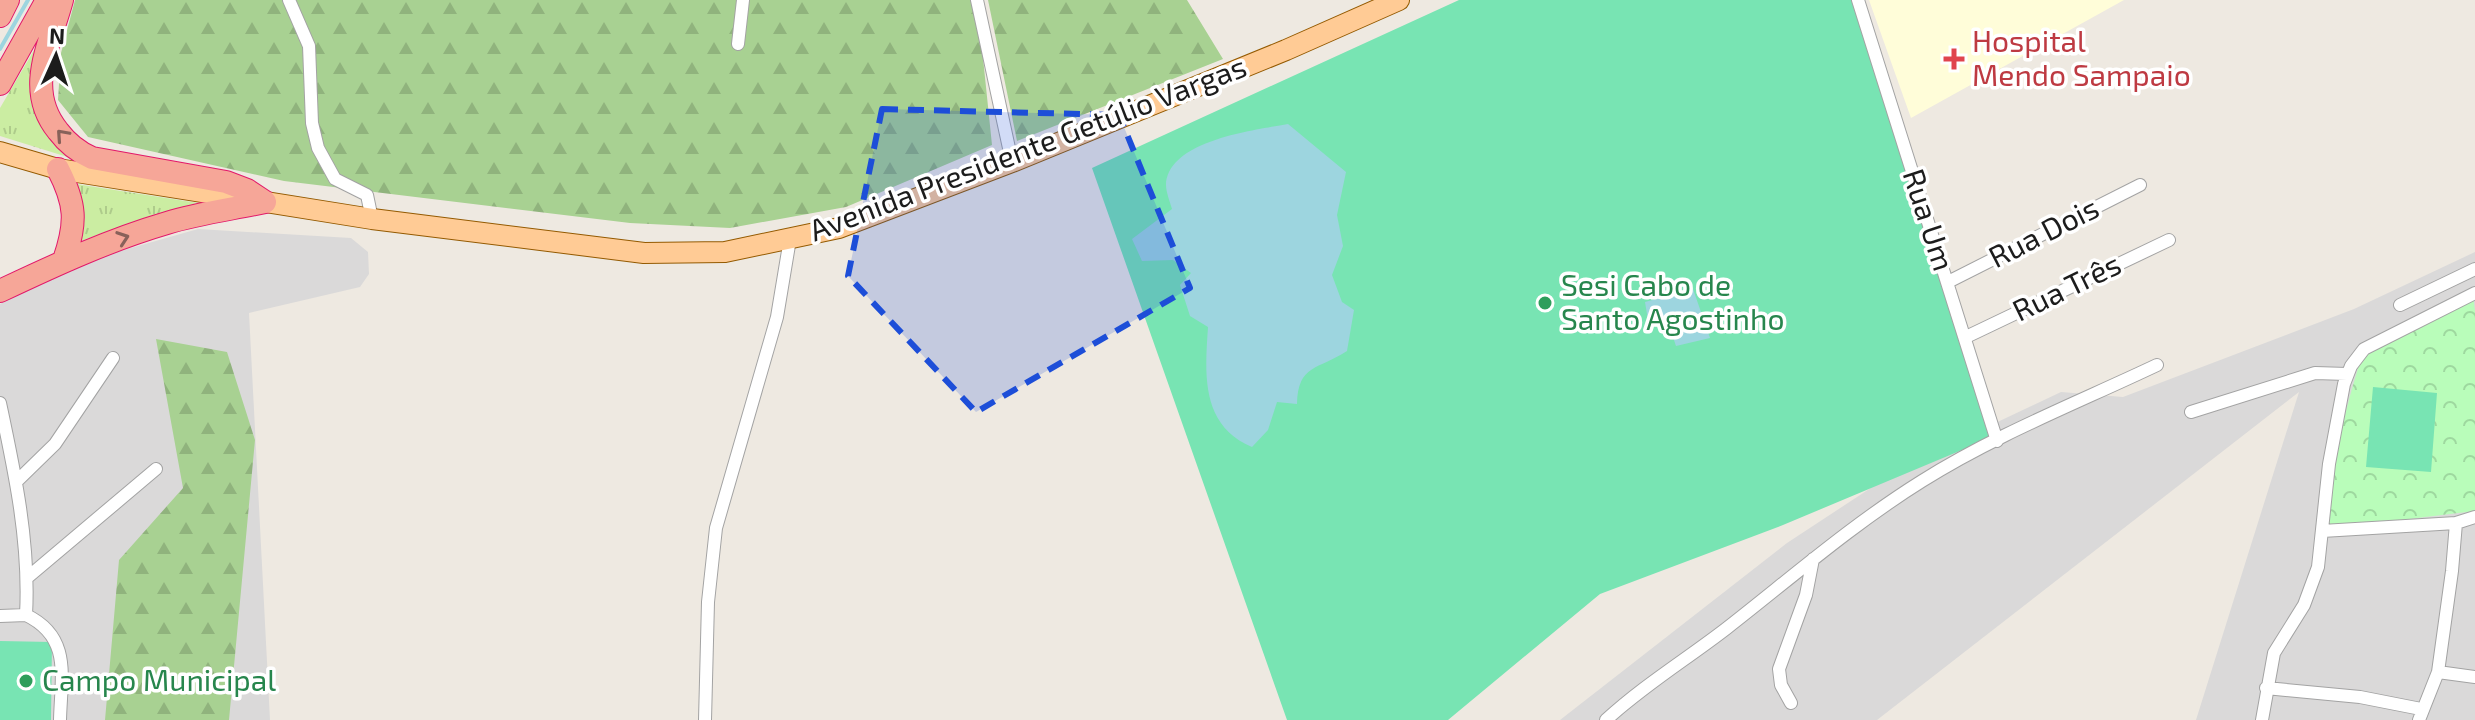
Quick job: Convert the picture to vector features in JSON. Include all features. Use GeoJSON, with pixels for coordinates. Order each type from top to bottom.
{"type":"FeatureCollection","features":[{"type":"Feature","properties":{"kind":"highway"},"geometry":{"type":"LineString","coordinates":[[0,16],[8,0]]}},
{"type":"Feature","properties":{"kind":"highway"},"geometry":{"type":"LineString","coordinates":[[0,84],[47,0]]}},
{"type":"Feature","properties":{"kind":"highway"},"geometry":{"type":"LineString","coordinates":[[62,0],[44,56],[40,89],[47,115],[75,149],[92,158],[226,182],[247,190],[265,202]]}},
{"type":"Feature","properties":{"kind":"highway"},"geometry":{"type":"LineString","coordinates":[[58,169],[72,195],[73,228],[64,260]]}},
{"type":"Feature","properties":{"kind":"highway"},"geometry":{"type":"LineString","coordinates":[[0,291],[64,260],[169,222],[265,202]]}},
{"type":"Feature","properties":{"kind":"main road","name":"Avenida Presidente Getúlio Vargas"},"geometry":{"type":"LineString","coordinates":[[0,152],[58,169],[372,219],[644,253],[725,252],[839,228],[1012,162],[1286,50],[1399,0]]}},
{"type":"Feature","properties":{"kind":"street"},"geometry":{"type":"LineString","coordinates":[[289,0],[309,46],[312,123],[318,148],[335,179],[367,195],[372,219]]}},
{"type":"Feature","properties":{"kind":"street"},"geometry":{"type":"LineString","coordinates":[[738,44],[743,0]]}},
{"type":"Feature","properties":{"kind":"street"},"geometry":{"type":"LineString","coordinates":[[977,0],[1012,162]]}},
{"type":"Feature","properties":{"kind":"street","name":"Rua Um"},"geometry":{"type":"LineString","coordinates":[[1858,0],[1997,441]]}},
{"type":"Feature","properties":{"kind":"street","name":"Rua Dois"},"geometry":{"type":"LineString","coordinates":[[1948,282],[2140,185]]}},
{"type":"Feature","properties":{"kind":"street"},"geometry":{"type":"LineString","coordinates":[[705,720],[708,602],[716,528],[777,317],[790,239]]}},
{"type":"Feature","properties":{"kind":"street","name":"Rua Três"},"geometry":{"type":"LineString","coordinates":[[1966,337],[2169,240]]}},
{"type":"Feature","properties":{"kind":"street"},"geometry":{"type":"LineString","coordinates":[[2400,305],[2475,269]]}},
{"type":"Feature","properties":{"kind":"street"},"geometry":{"type":"LineString","coordinates":[[2262,720],[2274,653],[2304,605],[2318,567],[2329,464],[2347,374],[2364,349],[2475,293]]}},
{"type":"Feature","properties":{"kind":"street"},"geometry":{"type":"LineString","coordinates":[[16,482],[55,444],[113,358]]}},
{"type":"Feature","properties":{"kind":"street"},"geometry":{"type":"LineString","coordinates":[[1606,720],[1629,699],[1725,629],[1854,527],[1911,489],[1997,441],[2157,365]]}},
{"type":"Feature","properties":{"kind":"street"},"geometry":{"type":"LineString","coordinates":[[2191,412],[2315,373],[2347,374]]}},
{"type":"Feature","properties":{"kind":"street"},"geometry":{"type":"LineString","coordinates":[[0,403],[16,482],[28,577],[26,615]]}},
{"type":"Feature","properties":{"kind":"street"},"geometry":{"type":"LineString","coordinates":[[28,577],[156,469]]}},
{"type":"Feature","properties":{"kind":"street"},"geometry":{"type":"LineString","coordinates":[[2322,531],[2456,523],[2475,517]]}},
{"type":"Feature","properties":{"kind":"street"},"geometry":{"type":"LineString","coordinates":[[2266,688],[2360,697],[2420,714],[2438,672],[2456,523]]}},
{"type":"Feature","properties":{"kind":"street"},"geometry":{"type":"LineString","coordinates":[[1791,703],[1781,685],[1779,669],[1806,595],[1813,559]]}},
{"type":"Feature","properties":{"kind":"street"},"geometry":{"type":"LineString","coordinates":[[0,616],[26,615],[56,639],[61,660],[60,720]]}},
{"type":"Feature","properties":{"kind":"street"},"geometry":{"type":"LineString","coordinates":[[2438,672],[2475,677]]}},
{"type":"Feature","properties":{"kind":"highlighted area"},"geometry":{"type":"Polygon","coordinates":[[[882,109],[1119,115],[1190,288],[976,412],[848,276],[882,109]]]}},
{"type":"Feature","properties":{"kind":"shaded area","name":"Hospital Mendo Sampaio"},"geometry":{"type":"Polygon","coordinates":[[[1869,0],[2124,0],[1911,118],[1869,0]]]}},
{"type":"Feature","properties":{"kind":"shaded area"},"geometry":{"type":"Polygon","coordinates":[[[198,229],[351,238],[368,252],[369,274],[360,287],[249,313],[270,720],[0,720],[0,304],[85,261],[198,229]]]}},
{"type":"Feature","properties":{"kind":"shaded area"},"geometry":{"type":"Polygon","coordinates":[[[2475,252],[2475,720],[2196,720],[2299,392],[1877,720],[1560,720],[1787,543],[1889,476],[1953,443],[2061,392],[2123,397],[2354,309],[2475,252]]]}},
{"type":"Feature","properties":{"kind":"green space"},"geometry":{"type":"Polygon","coordinates":[[[75,0],[977,0],[992,145],[846,207],[730,228],[630,223],[284,181],[88,137],[58,100],[61,53],[75,0]]]}},
{"type":"Feature","properties":{"kind":"green space"},"geometry":{"type":"Polygon","coordinates":[[[988,0],[1187,0],[1223,59],[1017,141],[988,0]]]}},
{"type":"Feature","properties":{"kind":"green space","name":"Sesi Cabo de Santo Agostinho"},"geometry":{"type":"Polygon","coordinates":[[[1459,0],[1856,0],[1993,437],[1783,525],[1600,594],[1448,720],[1287,720],[1092,168],[1459,0]]]}},
{"type":"Feature","properties":{"kind":"green space"},"geometry":{"type":"Polygon","coordinates":[[[47,28],[35,74],[90,164],[0,136],[0,108],[47,28]]]}},
{"type":"Feature","properties":{"kind":"green space"},"geometry":{"type":"Polygon","coordinates":[[[76,184],[211,205],[142,219],[78,242],[76,184]]]}},
{"type":"Feature","properties":{"kind":"green space"},"geometry":{"type":"Polygon","coordinates":[[[2473,296],[2475,511],[2326,529],[2340,438],[2364,350],[2473,296]]]}},
{"type":"Feature","properties":{"kind":"green space"},"geometry":{"type":"Polygon","coordinates":[[[156,339],[227,352],[255,440],[229,720],[105,720],[119,560],[183,488],[156,339]]]}},
{"type":"Feature","properties":{"kind":"green space"},"geometry":{"type":"Polygon","coordinates":[[[2373,387],[2437,393],[2431,472],[2366,467],[2373,387]]]}},
{"type":"Feature","properties":{"kind":"green space","name":"Campo Municipal"},"geometry":{"type":"Polygon","coordinates":[[[0,641],[52,642],[51,720],[0,720],[0,641]]]}},
{"type":"Feature","properties":{"kind":"water"},"geometry":{"type":"Polygon","coordinates":[[[1288,124],[1346,172],[1337,215],[1343,246],[1332,275],[1342,302],[1354,310],[1347,351],[1306,375],[1298,391],[1297,404],[1277,402],[1268,430],[1252,447],[1235,437],[1214,411],[1207,379],[1208,327],[1190,316],[1180,285],[1191,273],[1173,260],[1142,261],[1132,239],[1172,209],[1166,185],[1170,170],[1181,157],[1215,140],[1288,124]]]}},
{"type":"Feature","properties":{"kind":"water"},"geometry":{"type":"Polygon","coordinates":[[[1693,289],[1710,338],[1676,346],[1668,322],[1648,320],[1645,302],[1693,289]]]}},
{"type":"Feature","properties":{"kind":"waterway"},"geometry":{"type":"LineString","coordinates":[[0,49],[28,0]]}},
{"type":"Feature","properties":{"kind":"place","name":"Hospital Mendo Sampaio"},"geometry":{"type":"Point","coordinates":[1954,59]}},
{"type":"Feature","properties":{"kind":"place","name":"Sesi Cabo de Santo Agostinho"},"geometry":{"type":"Point","coordinates":[1545,303]}},
{"type":"Feature","properties":{"kind":"place","name":"Campo Municipal"},"geometry":{"type":"Point","coordinates":[26,681]}}]}
